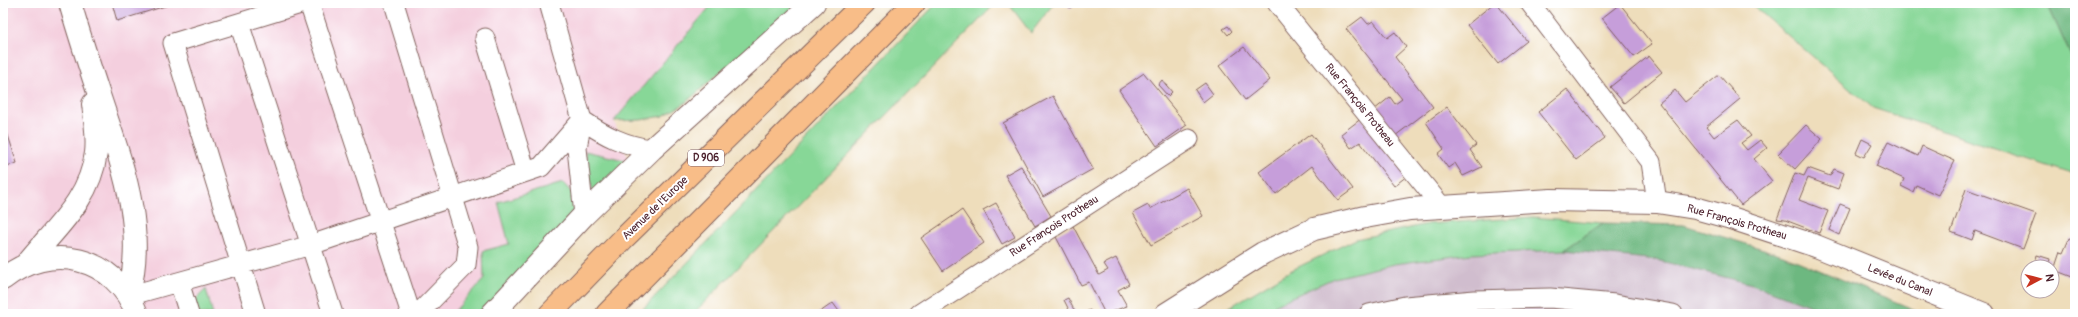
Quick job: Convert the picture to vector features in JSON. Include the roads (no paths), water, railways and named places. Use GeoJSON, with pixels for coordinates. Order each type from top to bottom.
{"type":"FeatureCollection","features":[{"type":"Feature","properties":{"kind":"main road","name":"Avenue de l'Europe"},"geometry":{"type":"LineString","coordinates":[[550,314],[623,239],[864,3]]}},
{"type":"Feature","properties":{"kind":"main road"},"geometry":{"type":"LineString","coordinates":[[608,314],[914,3]]}},
{"type":"Feature","properties":{"kind":"street"},"geometry":{"type":"LineString","coordinates":[[70,3],[122,165],[131,200],[136,249],[132,305]]}},
{"type":"Feature","properties":{"kind":"street"},"geometry":{"type":"LineString","coordinates":[[492,314],[584,215],[652,149],[814,3]]}},
{"type":"Feature","properties":{"kind":"street"},"geometry":{"type":"LineString","coordinates":[[3,279],[27,263],[78,203],[85,191],[96,153],[96,129],[90,67]]}},
{"type":"Feature","properties":{"kind":"street","name":"Rue François Protheau"},"geometry":{"type":"LineString","coordinates":[[1166,314],[1263,253],[1314,229],[1365,217],[1442,207],[1551,200],[1658,202],[1695,208],[1731,218],[1816,246]]}},
{"type":"Feature","properties":{"kind":"street","name":"Levée du Canal"},"geometry":{"type":"LineString","coordinates":[[1816,246],[1984,314]]}},
{"type":"Feature","properties":{"kind":"street"},"geometry":{"type":"LineString","coordinates":[[27,263],[49,258],[72,258],[94,266],[114,278],[132,305]]}},
{"type":"Feature","properties":{"kind":"lane"},"geometry":{"type":"LineString","coordinates":[[256,314],[173,43],[304,3]]}},
{"type":"Feature","properties":{"kind":"lane"},"geometry":{"type":"LineString","coordinates":[[309,3],[379,221],[411,314]]}},
{"type":"Feature","properties":{"kind":"lane"},"geometry":{"type":"LineString","coordinates":[[394,3],[468,247],[466,265],[418,314]]}},
{"type":"Feature","properties":{"kind":"lane"},"geometry":{"type":"LineString","coordinates":[[549,3],[582,120],[577,148],[584,215]]}},
{"type":"Feature","properties":{"kind":"lane","name":"Rue François Protheau"},"geometry":{"type":"LineString","coordinates":[[1277,3],[1442,207]]}},
{"type":"Feature","properties":{"kind":"lane"},"geometry":{"type":"LineString","coordinates":[[1530,3],[1651,162],[1658,202]]}},
{"type":"Feature","properties":{"kind":"lane"},"geometry":{"type":"LineString","coordinates":[[239,23],[333,314]]}},
{"type":"Feature","properties":{"kind":"lane"},"geometry":{"type":"LineString","coordinates":[[485,38],[526,172]]}},
{"type":"Feature","properties":{"kind":"lane"},"geometry":{"type":"LineString","coordinates":[[582,120],[601,134],[631,147],[652,149]]}},
{"type":"Feature","properties":{"kind":"lane"},"geometry":{"type":"LineString","coordinates":[[132,305],[179,282],[311,245],[541,167],[582,120]]}},
{"type":"Feature","properties":{"kind":"lane","name":"Rue François Protheau"},"geometry":{"type":"LineString","coordinates":[[919,314],[1189,139]]}},
{"type":"Feature","properties":{"kind":"lane"},"geometry":{"type":"LineString","coordinates":[[179,282],[189,314]]}},
{"type":"Feature","properties":{"kind":"lane"},"geometry":{"type":"LineString","coordinates":[[1369,314],[1405,306],[1475,300],[1550,298],[1673,314]]}}]}
